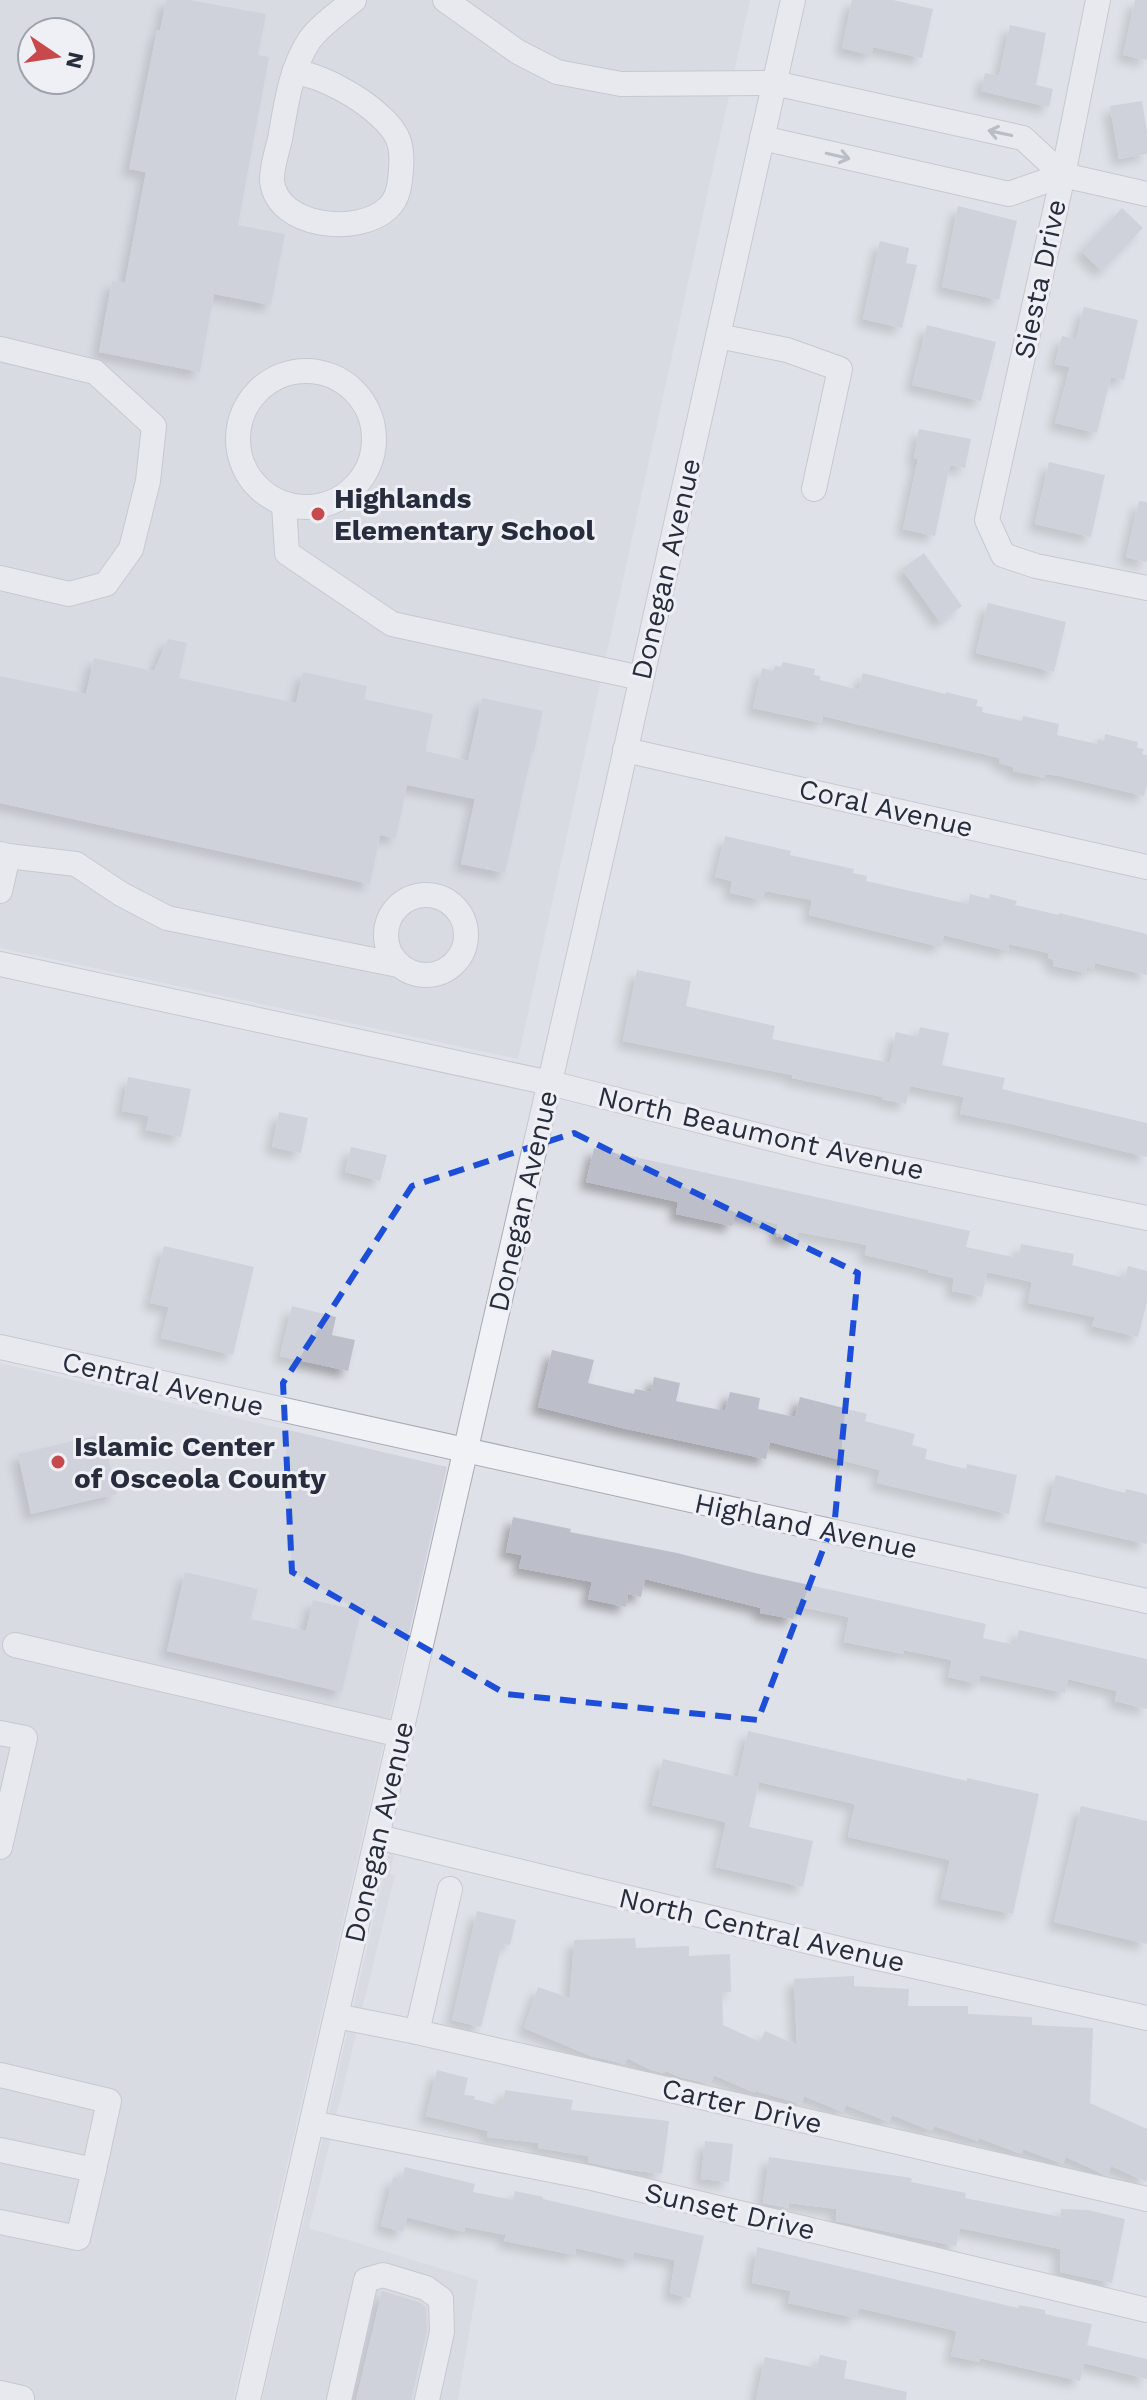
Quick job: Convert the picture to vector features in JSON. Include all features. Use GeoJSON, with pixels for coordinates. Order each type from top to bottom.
{"type":"FeatureCollection","features":[{"type":"Feature","properties":{"kind":"street"},"geometry":{"type":"LineString","coordinates":[[294,72],[304,73],[347,93],[392,126],[403,151],[399,189],[389,207],[365,223],[337,225],[295,214],[279,200],[272,181],[294,72],[310,39],[354,0]]}},
{"type":"Feature","properties":{"kind":"street"},"geometry":{"type":"LineString","coordinates":[[445,0],[518,52],[557,72],[621,84],[774,83],[1023,138],[1063,175],[1147,194]]}},
{"type":"Feature","properties":{"kind":"street","name":"Donegan Avenue"},"geometry":{"type":"LineString","coordinates":[[248,2400],[550,1083],[793,0]]}},
{"type":"Feature","properties":{"kind":"street","name":"Siesta Drive"},"geometry":{"type":"LineString","coordinates":[[1098,0],[987,520],[1003,555],[1036,566],[1147,588]]}},
{"type":"Feature","properties":{"kind":"street"},"geometry":{"type":"LineString","coordinates":[[762,138],[1009,194],[1063,175]]}},
{"type":"Feature","properties":{"kind":"street"},"geometry":{"type":"LineString","coordinates":[[718,336],[787,350],[840,369],[814,489]]}},
{"type":"Feature","properties":{"kind":"street"},"geometry":{"type":"LineString","coordinates":[[0,349],[95,372],[154,426],[148,481],[131,549],[106,584],[69,594],[0,578]]}},
{"type":"Feature","properties":{"kind":"street"},"geometry":{"type":"LineString","coordinates":[[302,370],[326,372],[347,383],[362,398],[372,417],[375,439],[372,460],[362,480],[346,495],[327,505],[306,508],[284,505],[264,494],[248,476],[239,454],[238,430],[245,408],[259,388],[279,375],[302,370]]}},
{"type":"Feature","properties":{"kind":"street"},"geometry":{"type":"LineString","coordinates":[[284,505],[287,553],[392,624],[641,678]]}},
{"type":"Feature","properties":{"kind":"street","name":"Coral Avenue"},"geometry":{"type":"LineString","coordinates":[[625,750],[1147,867]]}},
{"type":"Feature","properties":{"kind":"street"},"geometry":{"type":"LineString","coordinates":[[0,891],[4,855],[76,864],[121,894],[167,918],[398,965]]}},
{"type":"Feature","properties":{"kind":"street","name":"North Beaumont Avenue"},"geometry":{"type":"LineString","coordinates":[[0,964],[550,1083],[826,1152],[1147,1218]]}},
{"type":"Feature","properties":{"kind":"street","name":"Central Avenue"},"geometry":{"type":"LineString","coordinates":[[0,1347],[466,1451]]}},
{"type":"Feature","properties":{"kind":"street","name":"Highland Avenue"},"geometry":{"type":"LineString","coordinates":[[466,1451],[1147,1601]]}},
{"type":"Feature","properties":{"kind":"street"},"geometry":{"type":"LineString","coordinates":[[15,1645],[401,1735]]}},
{"type":"Feature","properties":{"kind":"street"},"geometry":{"type":"LineString","coordinates":[[0,1733],[25,1738],[0,1847]]}},
{"type":"Feature","properties":{"kind":"street","name":"North Central Avenue"},"geometry":{"type":"LineString","coordinates":[[378,1837],[860,1954],[1147,2018]]}},
{"type":"Feature","properties":{"kind":"street"},"geometry":{"type":"LineString","coordinates":[[417,2032],[450,1889]]}},
{"type":"Feature","properties":{"kind":"street","name":"Carter Drive"},"geometry":{"type":"LineString","coordinates":[[336,2016],[1147,2199]]}},
{"type":"Feature","properties":{"kind":"street"},"geometry":{"type":"LineString","coordinates":[[0,2075],[109,2101],[78,2238],[0,2222]]}},
{"type":"Feature","properties":{"kind":"street","name":"Sunset Drive"},"geometry":{"type":"LineString","coordinates":[[312,2123],[592,2178],[1147,2310]]}},
{"type":"Feature","properties":{"kind":"street"},"geometry":{"type":"LineString","coordinates":[[0,2150],[94,2170]]}},
{"type":"Feature","properties":{"kind":"street"},"geometry":{"type":"LineString","coordinates":[[339,2400],[366,2280],[383,2275],[426,2288],[441,2299],[442,2332],[427,2400]]}},
{"type":"Feature","properties":{"kind":"street"},"geometry":{"type":"LineString","coordinates":[[0,2393],[22,2400]]}},
{"type":"Feature","properties":{"kind":"highlighted area"},"geometry":{"type":"Polygon","coordinates":[[[574,1133],[858,1273],[835,1518],[758,1720],[506,1694],[292,1572],[283,1383],[412,1186],[574,1133]]]}},
{"type":"Feature","properties":{"kind":"shaded area","name":"Highlands Elementary School"},"geometry":{"type":"Polygon","coordinates":[[[0,0],[750,0],[518,1059],[0,948],[0,0]]]}},
{"type":"Feature","properties":{"kind":"shaded area"},"geometry":{"type":"Polygon","coordinates":[[[0,1363],[447,1467],[233,2400],[0,2400],[0,1363]]]}},
{"type":"Feature","properties":{"kind":"shaded area"},"geometry":{"type":"Polygon","coordinates":[[[389,1853],[394,1854],[390,1874],[395,1875],[309,2228],[478,2280],[458,2400],[262,2400],[389,1853]]]}},
{"type":"Feature","properties":{"kind":"building"},"geometry":{"type":"Polygon","coordinates":[[[166,0],[189,0],[266,14],[258,55],[269,57],[238,225],[285,234],[271,305],[214,294],[200,372],[99,352],[112,281],[125,283],[146,172],[129,169],[166,0]]]}},
{"type":"Feature","properties":{"kind":"building"},"geometry":{"type":"Polygon","coordinates":[[[852,0],[893,0],[933,9],[922,58],[873,47],[871,55],[842,48],[852,0]]]}},
{"type":"Feature","properties":{"kind":"building"},"geometry":{"type":"Polygon","coordinates":[[[1135,0],[1147,0],[1147,60],[1123,55],[1135,0]]]}},
{"type":"Feature","properties":{"kind":"building"},"geometry":{"type":"Polygon","coordinates":[[[1010,25],[1046,33],[1036,85],[1053,89],[1049,107],[981,91],[985,73],[999,76],[1010,25]]]}},
{"type":"Feature","properties":{"kind":"building"},"geometry":{"type":"Polygon","coordinates":[[[1142,101],[1147,154],[1119,159],[1110,106],[1142,101]]]}},
{"type":"Feature","properties":{"kind":"building"},"geometry":{"type":"Polygon","coordinates":[[[958,206],[1017,221],[999,300],[942,287],[958,206]]]}},
{"type":"Feature","properties":{"kind":"building"},"geometry":{"type":"Polygon","coordinates":[[[1122,208],[1143,228],[1102,271],[1081,251],[1122,208]]]}},
{"type":"Feature","properties":{"kind":"building"},"geometry":{"type":"Polygon","coordinates":[[[880,241],[909,248],[906,263],[917,265],[902,328],[863,319],[880,241]]]}},
{"type":"Feature","properties":{"kind":"building"},"geometry":{"type":"Polygon","coordinates":[[[1084,307],[1138,320],[1124,380],[1111,377],[1097,433],[1055,423],[1070,367],[1055,364],[1062,336],[1076,339],[1084,307]]]}},
{"type":"Feature","properties":{"kind":"building"},"geometry":{"type":"Polygon","coordinates":[[[927,325],[996,342],[981,401],[912,385],[927,325]]]}},
{"type":"Feature","properties":{"kind":"building"},"geometry":{"type":"Polygon","coordinates":[[[919,429],[971,439],[965,468],[950,465],[935,536],[903,529],[918,459],[914,458],[919,429]]]}},
{"type":"Feature","properties":{"kind":"building"},"geometry":{"type":"Polygon","coordinates":[[[1049,462],[1105,475],[1091,537],[1035,524],[1049,462]]]}},
{"type":"Feature","properties":{"kind":"building"},"geometry":{"type":"Polygon","coordinates":[[[1139,501],[1147,502],[1147,562],[1126,557],[1139,501]]]}},
{"type":"Feature","properties":{"kind":"building"},"geometry":{"type":"Polygon","coordinates":[[[924,553],[962,606],[940,622],[902,569],[924,553]]]}},
{"type":"Feature","properties":{"kind":"building"},"geometry":{"type":"Polygon","coordinates":[[[988,603],[1066,622],[1054,672],[976,653],[988,603]]]}},
{"type":"Feature","properties":{"kind":"building"},"geometry":{"type":"Polygon","coordinates":[[[168,639],[187,643],[179,678],[296,703],[303,672],[367,686],[364,699],[433,714],[425,751],[468,761],[482,698],[543,711],[505,873],[461,864],[475,799],[407,785],[396,838],[380,835],[370,884],[0,803],[0,676],[86,694],[94,658],[154,671],[168,639]]]}},
{"type":"Feature","properties":{"kind":"building"},"geometry":{"type":"Polygon","coordinates":[[[783,662],[815,669],[814,675],[820,676],[820,680],[859,690],[863,673],[978,700],[976,706],[983,707],[982,712],[1022,721],[1023,716],[1059,724],[1057,735],[1097,744],[1098,739],[1104,741],[1105,734],[1138,742],[1137,748],[1144,749],[1142,754],[1147,755],[1144,796],[1060,776],[1045,774],[1045,778],[1013,771],[1014,767],[999,763],[1000,758],[823,716],[822,723],[753,708],[762,668],[773,671],[783,662]]]}},
{"type":"Feature","properties":{"kind":"building"},"geometry":{"type":"Polygon","coordinates":[[[725,836],[854,869],[853,873],[867,876],[866,881],[968,904],[970,894],[989,899],[990,894],[1017,901],[1015,905],[1147,934],[1147,975],[1095,963],[1094,969],[1087,967],[1086,973],[1053,966],[1054,960],[1048,958],[1049,953],[1009,944],[1008,951],[944,935],[941,947],[809,915],[812,900],[765,891],[762,900],[730,893],[732,881],[715,877],[725,836]]]}},
{"type":"Feature","properties":{"kind":"building"},"geometry":{"type":"Polygon","coordinates":[[[637,970],[691,981],[686,1006],[775,1026],[772,1039],[890,1063],[896,1032],[918,1037],[920,1027],[949,1033],[942,1065],[1005,1078],[1002,1089],[1147,1123],[1147,1157],[960,1114],[964,1097],[910,1086],[906,1104],[792,1078],[792,1075],[623,1041],[637,970]]]}},
{"type":"Feature","properties":{"kind":"building"},"geometry":{"type":"Polygon","coordinates":[[[128,1077],[191,1089],[181,1137],[146,1130],[149,1116],[122,1111],[128,1077]]]}},
{"type":"Feature","properties":{"kind":"building"},"geometry":{"type":"Polygon","coordinates":[[[279,1112],[308,1118],[301,1153],[272,1147],[279,1112]]]}},
{"type":"Feature","properties":{"kind":"building"},"geometry":{"type":"Polygon","coordinates":[[[351,1147],[387,1155],[380,1181],[345,1172],[351,1147]]]}},
{"type":"Feature","properties":{"kind":"building"},"geometry":{"type":"Polygon","coordinates":[[[594,1148],[970,1231],[966,1247],[1018,1258],[1021,1244],[1074,1254],[1072,1265],[1125,1278],[1128,1266],[1147,1271],[1147,1302],[1138,1337],[1092,1326],[1095,1317],[1028,1303],[1032,1282],[987,1272],[982,1297],[952,1291],[954,1278],[865,1255],[867,1245],[798,1232],[796,1240],[776,1236],[778,1224],[735,1214],[732,1226],[676,1214],[678,1202],[586,1182],[594,1148]]]}},
{"type":"Feature","properties":{"kind":"building"},"geometry":{"type":"Polygon","coordinates":[[[164,1246],[254,1267],[233,1355],[161,1338],[169,1307],[150,1303],[164,1246]]]}},
{"type":"Feature","properties":{"kind":"building"},"geometry":{"type":"Polygon","coordinates":[[[292,1306],[336,1317],[332,1335],[355,1340],[348,1371],[280,1356],[292,1306]]]}},
{"type":"Feature","properties":{"kind":"building"},"geometry":{"type":"Polygon","coordinates":[[[552,1350],[594,1360],[588,1383],[634,1394],[635,1389],[651,1392],[654,1377],[680,1383],[676,1401],[725,1411],[730,1392],[760,1398],[758,1409],[795,1417],[800,1397],[867,1414],[865,1421],[915,1434],[912,1445],[927,1449],[925,1459],[966,1469],[967,1464],[1017,1475],[1009,1514],[877,1483],[880,1470],[770,1442],[766,1459],[538,1407],[552,1350]]]}},
{"type":"Feature","properties":{"kind":"building"},"geometry":{"type":"Polygon","coordinates":[[[103,1434],[117,1494],[31,1514],[18,1454],[103,1434]]]}},
{"type":"Feature","properties":{"kind":"building"},"geometry":{"type":"Polygon","coordinates":[[[1056,1475],[1125,1493],[1126,1489],[1147,1494],[1147,1544],[1045,1521],[1056,1475]]]}},
{"type":"Feature","properties":{"kind":"building"},"geometry":{"type":"Polygon","coordinates":[[[513,1517],[986,1624],[983,1638],[1015,1645],[1019,1630],[1147,1659],[1147,1709],[1115,1701],[1117,1691],[1068,1679],[1065,1693],[980,1675],[978,1684],[948,1677],[952,1660],[844,1642],[849,1617],[796,1606],[793,1619],[760,1613],[761,1608],[645,1579],[641,1597],[628,1594],[626,1607],[588,1599],[592,1582],[519,1568],[522,1555],[506,1552],[513,1517]]]}},
{"type":"Feature","properties":{"kind":"building"},"geometry":{"type":"Polygon","coordinates":[[[185,1572],[258,1589],[251,1619],[306,1631],[313,1600],[361,1611],[342,1692],[167,1651],[185,1572]]]}},
{"type":"Feature","properties":{"kind":"building"},"geometry":{"type":"Polygon","coordinates":[[[748,1731],[967,1781],[967,1778],[1039,1794],[1013,1914],[941,1899],[950,1860],[848,1837],[855,1804],[759,1782],[749,1827],[813,1841],[803,1887],[716,1867],[726,1822],[652,1805],[663,1759],[738,1777],[748,1731]]]}},
{"type":"Feature","properties":{"kind":"building"},"geometry":{"type":"Polygon","coordinates":[[[1081,1806],[1147,1821],[1147,1944],[1054,1922],[1081,1806]]]}},
{"type":"Feature","properties":{"kind":"building"},"geometry":{"type":"Polygon","coordinates":[[[477,1911],[516,1920],[510,1945],[502,1944],[481,2027],[452,2020],[477,1911]]]}},
{"type":"Feature","properties":{"kind":"building"},"geometry":{"type":"Polygon","coordinates":[[[635,1938],[636,1948],[689,1946],[689,1956],[730,1954],[731,1992],[722,1992],[723,2025],[760,2042],[765,2031],[797,2045],[794,1979],[854,1976],[854,1986],[909,1989],[908,2006],[968,2006],[968,2014],[1032,2017],[1032,2025],[1093,2028],[1090,2103],[1147,2129],[1147,2182],[1111,2166],[1108,2175],[1066,2157],[1063,2164],[1023,2149],[1022,2154],[934,2126],[932,2131],[892,2115],[889,2122],[846,2105],[843,2112],[804,2096],[802,2104],[755,2093],[714,2075],[710,2084],[666,2071],[651,2070],[627,2058],[625,2064],[591,2056],[524,2028],[538,1987],[570,1998],[574,1940],[635,1938]]]}},
{"type":"Feature","properties":{"kind":"building"},"geometry":{"type":"Polygon","coordinates":[[[437,2070],[468,2078],[464,2095],[497,2105],[500,2099],[504,2099],[505,2090],[573,2100],[571,2110],[669,2121],[662,2174],[588,2162],[588,2156],[538,2148],[539,2143],[487,2137],[488,2131],[426,2116],[437,2070]]]}},
{"type":"Feature","properties":{"kind":"building"},"geometry":{"type":"Polygon","coordinates":[[[705,2141],[733,2144],[729,2182],[701,2179],[705,2141]]]}},
{"type":"Feature","properties":{"kind":"building"},"geometry":{"type":"Polygon","coordinates":[[[769,2157],[912,2178],[911,2182],[966,2193],[965,2198],[1061,2217],[1061,2209],[1088,2210],[1125,2219],[1112,2283],[1060,2272],[1060,2249],[960,2228],[956,2246],[836,2221],[837,2209],[789,2203],[789,2208],[763,2203],[769,2157]]]}},
{"type":"Feature","properties":{"kind":"building"},"geometry":{"type":"Polygon","coordinates":[[[405,2167],[475,2184],[473,2192],[513,2200],[515,2191],[704,2236],[690,2298],[670,2293],[675,2260],[634,2252],[632,2261],[576,2248],[575,2255],[504,2241],[506,2235],[465,2227],[464,2232],[407,2217],[403,2232],[381,2226],[393,2177],[402,2179],[405,2167]]]}},
{"type":"Feature","properties":{"kind":"building"},"geometry":{"type":"Polygon","coordinates":[[[757,2247],[1018,2308],[1019,2305],[1045,2310],[1045,2314],[1092,2324],[1087,2345],[1147,2359],[1147,2379],[1084,2363],[1080,2381],[980,2358],[979,2362],[951,2356],[957,2331],[859,2308],[856,2318],[788,2303],[791,2291],[752,2283],[757,2247]]]}},
{"type":"Feature","properties":{"kind":"building"},"geometry":{"type":"Polygon","coordinates":[[[382,2291],[426,2307],[427,2331],[411,2400],[356,2400],[382,2291]]]}},
{"type":"Feature","properties":{"kind":"building"},"geometry":{"type":"Polygon","coordinates":[[[820,2355],[847,2361],[844,2378],[907,2392],[906,2400],[756,2400],[765,2357],[817,2368],[820,2355]]]}},
{"type":"Feature","properties":{"kind":"place","name":"Highlands Elementary School"},"geometry":{"type":"Point","coordinates":[318,514]}},
{"type":"Feature","properties":{"kind":"place","name":"Islamic Center of Osceola County"},"geometry":{"type":"Point","coordinates":[58,1462]}}]}
